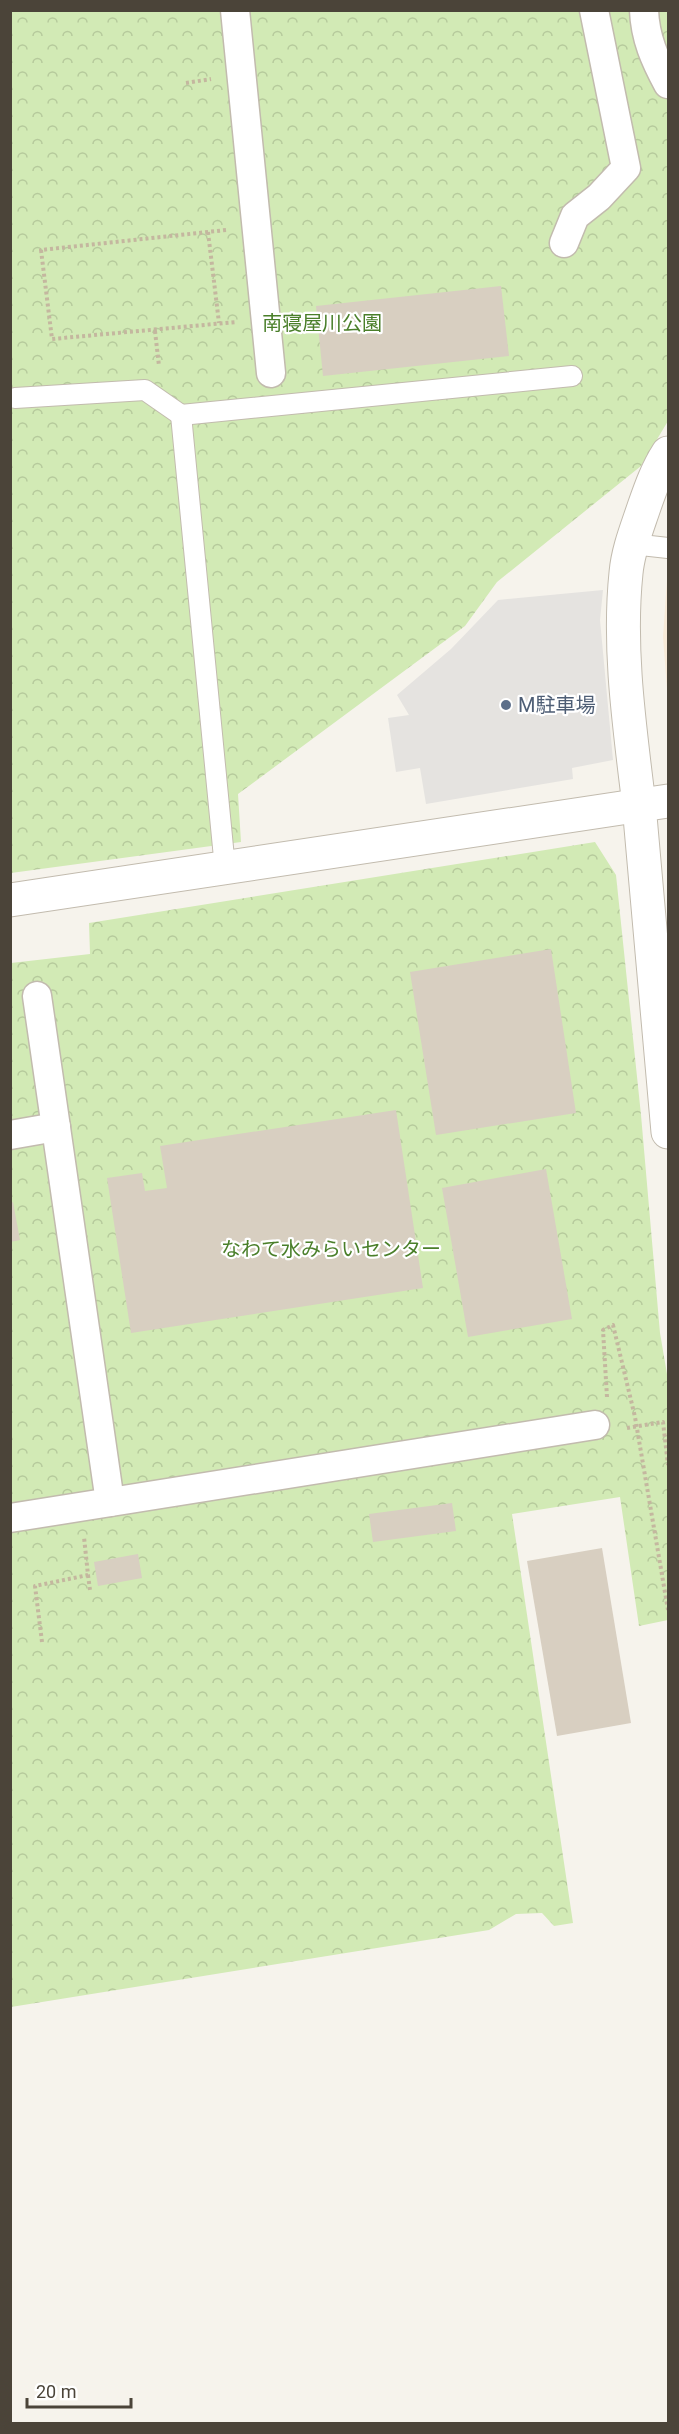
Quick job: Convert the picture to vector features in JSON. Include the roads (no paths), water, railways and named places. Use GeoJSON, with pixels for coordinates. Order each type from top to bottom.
{"type":"FeatureCollection","features":[{"type":"Feature","properties":{"kind":"street"},"geometry":{"type":"LineString","coordinates":[[235,10],[271,373]]}},
{"type":"Feature","properties":{"kind":"street"},"geometry":{"type":"LineString","coordinates":[[564,243],[575,216],[599,197],[626,168],[594,10]]}},
{"type":"Feature","properties":{"kind":"street"},"geometry":{"type":"LineString","coordinates":[[600,41],[645,21],[656,63],[669,84]]}},
{"type":"Feature","properties":{"kind":"street"},"geometry":{"type":"LineString","coordinates":[[668,1114],[654,803],[628,717],[624,636],[626,571],[632,544],[657,470],[669,453]]}},
{"type":"Feature","properties":{"kind":"street"},"geometry":{"type":"LineString","coordinates":[[10,900],[654,803]]}},
{"type":"Feature","properties":{"kind":"street"},"geometry":{"type":"LineString","coordinates":[[37,996],[110,1502]]}},
{"type":"Feature","properties":{"kind":"street"},"geometry":{"type":"LineString","coordinates":[[10,1135],[56,1127]]}},
{"type":"Feature","properties":{"kind":"street"},"geometry":{"type":"LineString","coordinates":[[10,1518],[602,1424]]}},
{"type":"Feature","properties":{"kind":"lane"},"geometry":{"type":"LineString","coordinates":[[271,373],[275,404]]}},
{"type":"Feature","properties":{"kind":"lane"},"geometry":{"type":"LineString","coordinates":[[15,398],[145,390],[182,415],[572,376]]}},
{"type":"Feature","properties":{"kind":"lane"},"geometry":{"type":"LineString","coordinates":[[182,415],[225,868]]}},
{"type":"Feature","properties":{"kind":"lane"},"geometry":{"type":"LineString","coordinates":[[632,544],[669,548]]}},
{"type":"Feature","properties":{"kind":"place","name":"M駐車場"},"geometry":{"type":"Point","coordinates":[506,705]}},
{"type":"Feature","properties":{"kind":"park label","name":"南寝屋川公園"},"geometry":{"type":"Point","coordinates":[322,323]}},
{"type":"Feature","properties":{"kind":"park label","name":"なわて水みらいセンター"},"geometry":{"type":"Point","coordinates":[331,1249]}}]}
